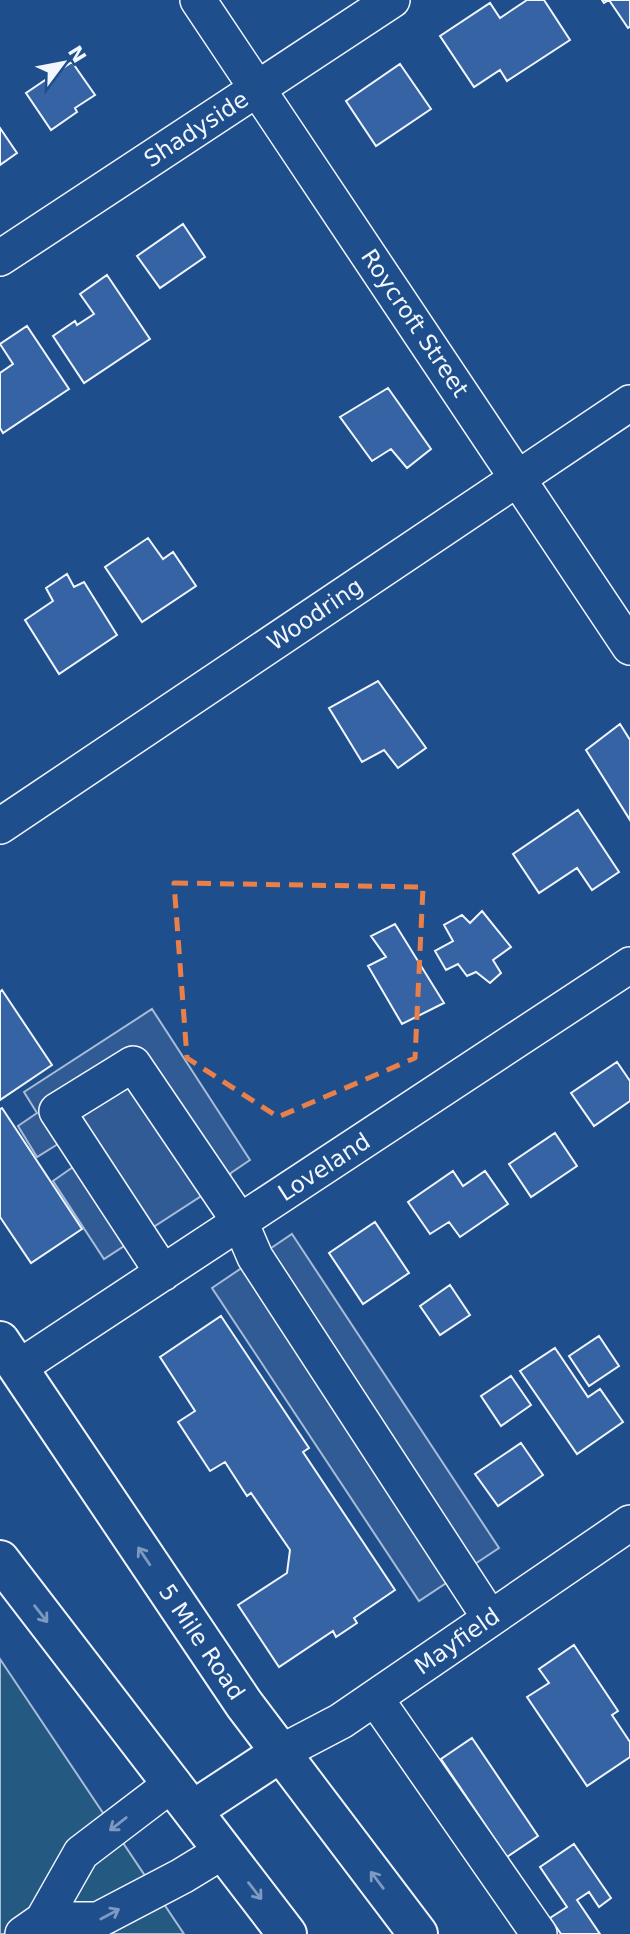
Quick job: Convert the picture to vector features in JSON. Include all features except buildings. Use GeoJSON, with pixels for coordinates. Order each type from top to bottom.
{"type":"FeatureCollection","features":[{"type":"Feature","properties":{"kind":"main road","name":"5 Mile Road"},"geometry":{"type":"LineString","coordinates":[[6,1363],[244,1704],[418,1934]]}},
{"type":"Feature","properties":{"kind":"main road"},"geometry":{"type":"LineString","coordinates":[[0,1560],[287,1934]]}},
{"type":"Feature","properties":{"kind":"main road"},"geometry":{"type":"LineString","coordinates":[[183,1797],[280,1753]]}},
{"type":"Feature","properties":{"kind":"street","name":"Roycroft Street"},"geometry":{"type":"LineString","coordinates":[[198,0],[630,647]]}},
{"type":"Feature","properties":{"kind":"street","name":"Shadyside"},"geometry":{"type":"LineString","coordinates":[[0,258],[393,0]]}},
{"type":"Feature","properties":{"kind":"street","name":"Woodring"},"geometry":{"type":"LineString","coordinates":[[0,826],[630,403]]}},
{"type":"Feature","properties":{"kind":"street","name":"Loveland"},"geometry":{"type":"LineString","coordinates":[[6,1363],[163,1273],[630,965]]}},
{"type":"Feature","properties":{"kind":"street"},"geometry":{"type":"LineString","coordinates":[[163,1273],[57,1111],[133,1064],[240,1222],[255,1257],[490,1618]]}},
{"type":"Feature","properties":{"kind":"street","name":"Mayfield"},"geometry":{"type":"LineString","coordinates":[[280,1753],[341,1721],[630,1523]]}},
{"type":"Feature","properties":{"kind":"street"},"geometry":{"type":"LineString","coordinates":[[375,1698],[538,1934]]}},
{"type":"Feature","properties":{"kind":"street"},"geometry":{"type":"LineString","coordinates":[[33,1927],[81,1853],[183,1797]]}},
{"type":"Feature","properties":{"kind":"street"},"geometry":{"type":"LineString","coordinates":[[33,1927],[98,1920],[223,1851]]}},
{"type":"Feature","properties":{"kind":"highlighted area"},"geometry":{"type":"Polygon","coordinates":[[[174,883],[423,887],[415,1058],[278,1117],[187,1058],[174,883]]]}},
{"type":"Feature","properties":{"kind":"shaded area"},"geometry":{"type":"Polygon","coordinates":[[[152,1009],[250,1160],[231,1173],[229,1178],[104,1259],[53,1181],[73,1167],[58,1144],[37,1157],[18,1126],[37,1113],[24,1092],[152,1009]]]}},
{"type":"Feature","properties":{"kind":"shaded area"},"geometry":{"type":"Polygon","coordinates":[[[292,1234],[499,1548],[419,1601],[212,1288],[292,1234]]]}},
{"type":"Feature","properties":{"kind":"shaded area"},"geometry":{"type":"Polygon","coordinates":[[[0,1659],[184,1934],[0,1934],[0,1659]]]}}]}
